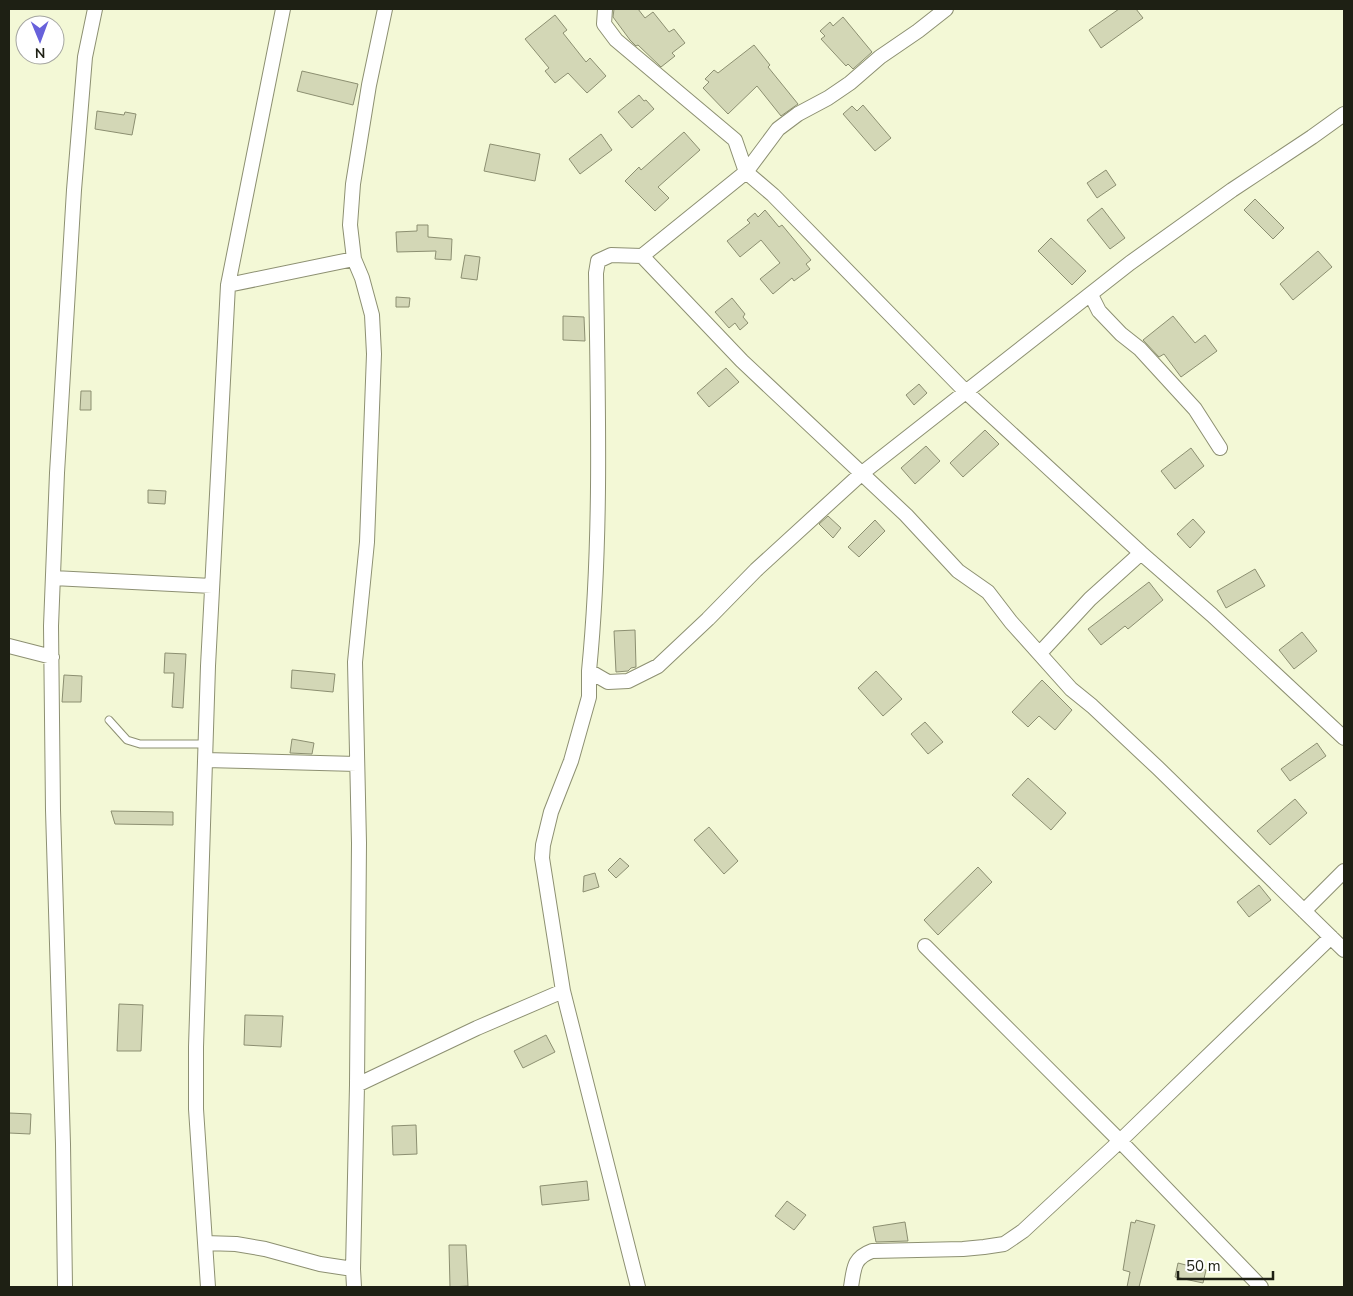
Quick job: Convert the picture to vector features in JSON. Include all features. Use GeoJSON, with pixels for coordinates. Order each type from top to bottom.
{"type":"FeatureCollection","features":[{"type":"Feature","properties":{"kind":"street"},"geometry":{"type":"LineString","coordinates":[[64,1287],[63,1144],[53,810],[53,578],[57,473],[74,190],[85,58],[95,9]]}},
{"type":"Feature","properties":{"kind":"street"},"geometry":{"type":"LineString","coordinates":[[208,1287],[196,1109],[196,1047],[212,586],[228,286],[283,9]]}},
{"type":"Feature","properties":{"kind":"street"},"geometry":{"type":"LineString","coordinates":[[354,1287],[359,843],[355,662],[366,542],[374,354],[372,315],[362,278],[354,259],[350,225],[353,184],[369,85],[385,9]]}},
{"type":"Feature","properties":{"kind":"street"},"geometry":{"type":"LineString","coordinates":[[605,9],[604,24],[616,40],[735,140],[746,172],[773,195],[965,391],[1141,553],[1212,615],[1344,738]]}},
{"type":"Feature","properties":{"kind":"street"},"geometry":{"type":"LineString","coordinates":[[638,1287],[563,990],[542,854],[551,812],[571,761],[589,697],[599,479],[596,273],[598,261],[612,255],[642,256],[746,172],[778,129],[798,114],[828,98],[850,83],[880,57],[946,9]]}},
{"type":"Feature","properties":{"kind":"street"},"geometry":{"type":"LineString","coordinates":[[589,671],[608,682],[628,681],[658,666],[756,570],[861,474],[1130,263],[1224,195],[1344,114]]}},
{"type":"Feature","properties":{"kind":"street"},"geometry":{"type":"LineString","coordinates":[[642,256],[742,362],[906,515],[958,572],[988,592],[1011,622],[1071,689],[1092,706],[1158,768],[1344,950]]}},
{"type":"Feature","properties":{"kind":"street"},"geometry":{"type":"LineString","coordinates":[[228,286],[354,259]]}},
{"type":"Feature","properties":{"kind":"street"},"geometry":{"type":"LineString","coordinates":[[1091,295],[1099,311],[1121,334],[1140,349],[1195,409],[1220,448]]}},
{"type":"Feature","properties":{"kind":"street"},"geometry":{"type":"LineString","coordinates":[[1040,653],[1090,599],[1141,553]]}},
{"type":"Feature","properties":{"kind":"street"},"geometry":{"type":"LineString","coordinates":[[53,578],[212,586]]}},
{"type":"Feature","properties":{"kind":"street"},"geometry":{"type":"LineString","coordinates":[[9,646],[52,657]]}},
{"type":"Feature","properties":{"kind":"street"},"geometry":{"type":"LineString","coordinates":[[205,760],[357,764]]}},
{"type":"Feature","properties":{"kind":"street"},"geometry":{"type":"LineString","coordinates":[[1304,911],[1344,871]]}},
{"type":"Feature","properties":{"kind":"street"},"geometry":{"type":"LineString","coordinates":[[851,1287],[857,1261],[862,1254],[872,1251],[963,1249],[1004,1244],[1022,1231],[1120,1142],[1331,937]]}},
{"type":"Feature","properties":{"kind":"street"},"geometry":{"type":"LineString","coordinates":[[925,946],[1120,1142],[1256,1285]]}},
{"type":"Feature","properties":{"kind":"street"},"geometry":{"type":"LineString","coordinates":[[357,1085],[477,1028],[563,990]]}},
{"type":"Feature","properties":{"kind":"street"},"geometry":{"type":"LineString","coordinates":[[205,1243],[236,1244],[265,1249],[320,1264],[353,1269]]}},
{"type":"Feature","properties":{"kind":"lane"},"geometry":{"type":"LineString","coordinates":[[109,720],[127,740],[140,744],[206,744]]}},
{"type":"Feature","properties":{"kind":"building"},"geometry":{"type":"Polygon","coordinates":[[[614,9],[638,9],[645,18],[653,12],[669,32],[674,29],[685,43],[672,53],[675,56],[661,67],[630,40],[613,17],[614,9]]]}},
{"type":"Feature","properties":{"kind":"building"},"geometry":{"type":"Polygon","coordinates":[[[1119,9],[1136,9],[1143,18],[1101,48],[1089,30],[1119,9]]]}},
{"type":"Feature","properties":{"kind":"building"},"geometry":{"type":"Polygon","coordinates":[[[555,15],[567,30],[563,33],[586,62],[590,58],[606,76],[587,93],[568,73],[555,83],[545,71],[549,68],[525,39],[555,15]]]}},
{"type":"Feature","properties":{"kind":"building"},"geometry":{"type":"Polygon","coordinates":[[[843,17],[872,52],[853,69],[848,64],[846,66],[821,39],[825,36],[820,31],[830,22],[833,26],[843,17]]]}},
{"type":"Feature","properties":{"kind":"building"},"geometry":{"type":"Polygon","coordinates":[[[754,45],[770,65],[768,67],[798,104],[781,116],[757,86],[728,114],[703,88],[709,82],[705,79],[714,70],[718,73],[754,45]]]}},
{"type":"Feature","properties":{"kind":"building"},"geometry":{"type":"Polygon","coordinates":[[[302,71],[358,84],[353,105],[297,91],[302,71]]]}},
{"type":"Feature","properties":{"kind":"building"},"geometry":{"type":"Polygon","coordinates":[[[639,95],[654,109],[632,128],[618,112],[639,95]]]}},
{"type":"Feature","properties":{"kind":"building"},"geometry":{"type":"Polygon","coordinates":[[[863,105],[891,138],[875,151],[843,114],[852,106],[857,111],[863,105]]]}},
{"type":"Feature","properties":{"kind":"building"},"geometry":{"type":"Polygon","coordinates":[[[97,111],[124,115],[125,112],[136,114],[132,135],[95,129],[97,111]]]}},
{"type":"Feature","properties":{"kind":"building"},"geometry":{"type":"Polygon","coordinates":[[[684,132],[700,150],[658,187],[669,198],[655,211],[625,181],[639,167],[641,170],[684,132]]]}},
{"type":"Feature","properties":{"kind":"building"},"geometry":{"type":"Polygon","coordinates":[[[601,134],[612,150],[580,174],[569,159],[601,134]]]}},
{"type":"Feature","properties":{"kind":"building"},"geometry":{"type":"Polygon","coordinates":[[[490,144],[540,154],[535,181],[484,171],[490,144]]]}},
{"type":"Feature","properties":{"kind":"building"},"geometry":{"type":"Polygon","coordinates":[[[1106,170],[1116,185],[1097,198],[1087,183],[1106,170]]]}},
{"type":"Feature","properties":{"kind":"building"},"geometry":{"type":"Polygon","coordinates":[[[1255,199],[1284,228],[1273,239],[1244,210],[1255,199]]]}},
{"type":"Feature","properties":{"kind":"building"},"geometry":{"type":"Polygon","coordinates":[[[1102,208],[1125,238],[1110,249],[1087,220],[1102,208]]]}},
{"type":"Feature","properties":{"kind":"building"},"geometry":{"type":"Polygon","coordinates":[[[765,210],[779,227],[782,225],[811,260],[806,264],[810,269],[794,281],[792,278],[773,294],[760,279],[780,263],[761,240],[740,257],[727,241],[750,223],[747,220],[755,213],[758,217],[765,210]]]}},
{"type":"Feature","properties":{"kind":"building"},"geometry":{"type":"Polygon","coordinates":[[[417,225],[428,225],[428,237],[452,239],[451,260],[435,259],[436,251],[397,252],[396,232],[417,231],[417,225]]]}},
{"type":"Feature","properties":{"kind":"building"},"geometry":{"type":"Polygon","coordinates":[[[1051,238],[1086,271],[1072,285],[1038,251],[1051,238]]]}},
{"type":"Feature","properties":{"kind":"building"},"geometry":{"type":"Polygon","coordinates":[[[1318,251],[1332,267],[1293,300],[1280,284],[1318,251]]]}},
{"type":"Feature","properties":{"kind":"building"},"geometry":{"type":"Polygon","coordinates":[[[465,255],[480,257],[477,280],[461,278],[465,255]]]}},
{"type":"Feature","properties":{"kind":"building"},"geometry":{"type":"Polygon","coordinates":[[[396,297],[410,298],[409,307],[396,307],[396,297]]]}},
{"type":"Feature","properties":{"kind":"building"},"geometry":{"type":"Polygon","coordinates":[[[732,298],[745,314],[743,317],[748,323],[740,330],[735,323],[729,328],[715,312],[732,298]]]}},
{"type":"Feature","properties":{"kind":"building"},"geometry":{"type":"Polygon","coordinates":[[[563,316],[584,317],[585,341],[563,340],[563,316]]]}},
{"type":"Feature","properties":{"kind":"building"},"geometry":{"type":"Polygon","coordinates":[[[1173,316],[1195,343],[1205,335],[1217,351],[1181,377],[1164,354],[1159,357],[1143,340],[1173,316]]]}},
{"type":"Feature","properties":{"kind":"building"},"geometry":{"type":"Polygon","coordinates":[[[726,368],[739,382],[709,407],[697,393],[726,368]]]}},
{"type":"Feature","properties":{"kind":"building"},"geometry":{"type":"Polygon","coordinates":[[[919,384],[927,393],[914,405],[906,395],[919,384]]]}},
{"type":"Feature","properties":{"kind":"building"},"geometry":{"type":"Polygon","coordinates":[[[81,391],[91,391],[91,410],[80,410],[81,391]]]}},
{"type":"Feature","properties":{"kind":"building"},"geometry":{"type":"Polygon","coordinates":[[[985,430],[999,444],[963,477],[950,463],[985,430]]]}},
{"type":"Feature","properties":{"kind":"building"},"geometry":{"type":"Polygon","coordinates":[[[926,446],[940,461],[915,484],[901,468],[926,446]]]}},
{"type":"Feature","properties":{"kind":"building"},"geometry":{"type":"Polygon","coordinates":[[[1191,448],[1204,466],[1175,489],[1161,471],[1191,448]]]}},
{"type":"Feature","properties":{"kind":"building"},"geometry":{"type":"Polygon","coordinates":[[[148,490],[166,491],[165,504],[148,503],[148,490]]]}},
{"type":"Feature","properties":{"kind":"building"},"geometry":{"type":"Polygon","coordinates":[[[828,516],[841,528],[833,538],[819,524],[828,516]]]}},
{"type":"Feature","properties":{"kind":"building"},"geometry":{"type":"Polygon","coordinates":[[[1193,519],[1205,532],[1190,548],[1177,534],[1193,519]]]}},
{"type":"Feature","properties":{"kind":"building"},"geometry":{"type":"Polygon","coordinates":[[[875,520],[885,531],[859,557],[848,547],[875,520]]]}},
{"type":"Feature","properties":{"kind":"building"},"geometry":{"type":"Polygon","coordinates":[[[1255,569],[1265,586],[1226,608],[1217,591],[1255,569]]]}},
{"type":"Feature","properties":{"kind":"building"},"geometry":{"type":"Polygon","coordinates":[[[1149,582],[1163,600],[1128,629],[1125,626],[1101,645],[1088,629],[1149,582]]]}},
{"type":"Feature","properties":{"kind":"building"},"geometry":{"type":"Polygon","coordinates":[[[635,630],[636,667],[628,671],[616,672],[614,631],[635,630]]]}},
{"type":"Feature","properties":{"kind":"building"},"geometry":{"type":"Polygon","coordinates":[[[1302,632],[1317,651],[1294,669],[1279,650],[1302,632]]]}},
{"type":"Feature","properties":{"kind":"building"},"geometry":{"type":"Polygon","coordinates":[[[165,653],[186,654],[183,708],[172,707],[174,673],[164,673],[165,653]]]}},
{"type":"Feature","properties":{"kind":"building"},"geometry":{"type":"Polygon","coordinates":[[[292,670],[335,674],[333,692],[291,688],[292,670]]]}},
{"type":"Feature","properties":{"kind":"building"},"geometry":{"type":"Polygon","coordinates":[[[876,671],[902,699],[883,716],[858,688],[876,671]]]}},
{"type":"Feature","properties":{"kind":"building"},"geometry":{"type":"Polygon","coordinates":[[[64,675],[82,676],[81,702],[62,702],[64,675]]]}},
{"type":"Feature","properties":{"kind":"building"},"geometry":{"type":"Polygon","coordinates":[[[1042,680],[1072,710],[1055,730],[1039,716],[1028,727],[1012,712],[1042,680]]]}},
{"type":"Feature","properties":{"kind":"building"},"geometry":{"type":"Polygon","coordinates":[[[925,722],[943,742],[928,754],[911,734],[925,722]]]}},
{"type":"Feature","properties":{"kind":"building"},"geometry":{"type":"Polygon","coordinates":[[[292,739],[314,743],[312,754],[290,753],[292,739]]]}},
{"type":"Feature","properties":{"kind":"building"},"geometry":{"type":"Polygon","coordinates":[[[1317,743],[1326,756],[1290,781],[1281,769],[1317,743]]]}},
{"type":"Feature","properties":{"kind":"building"},"geometry":{"type":"Polygon","coordinates":[[[1028,778],[1066,813],[1051,830],[1012,795],[1028,778]]]}},
{"type":"Feature","properties":{"kind":"building"},"geometry":{"type":"Polygon","coordinates":[[[1295,799],[1307,813],[1270,845],[1257,831],[1295,799]]]}},
{"type":"Feature","properties":{"kind":"building"},"geometry":{"type":"Polygon","coordinates":[[[111,811],[173,812],[173,825],[115,824],[111,811]]]}},
{"type":"Feature","properties":{"kind":"building"},"geometry":{"type":"Polygon","coordinates":[[[709,827],[738,861],[724,874],[694,840],[709,827]]]}},
{"type":"Feature","properties":{"kind":"building"},"geometry":{"type":"Polygon","coordinates":[[[620,858],[629,866],[616,878],[608,870],[620,858]]]}},
{"type":"Feature","properties":{"kind":"building"},"geometry":{"type":"Polygon","coordinates":[[[978,867],[992,882],[938,935],[924,920],[978,867]]]}},
{"type":"Feature","properties":{"kind":"building"},"geometry":{"type":"Polygon","coordinates":[[[595,873],[599,887],[583,892],[584,876],[595,873]]]}},
{"type":"Feature","properties":{"kind":"building"},"geometry":{"type":"Polygon","coordinates":[[[1259,885],[1271,900],[1249,917],[1237,902],[1259,885]]]}},
{"type":"Feature","properties":{"kind":"building"},"geometry":{"type":"Polygon","coordinates":[[[119,1004],[143,1005],[141,1051],[117,1051],[119,1004]]]}},
{"type":"Feature","properties":{"kind":"building"},"geometry":{"type":"Polygon","coordinates":[[[245,1015],[283,1016],[281,1047],[244,1045],[245,1015]]]}},
{"type":"Feature","properties":{"kind":"building"},"geometry":{"type":"Polygon","coordinates":[[[546,1035],[555,1052],[523,1068],[514,1051],[546,1035]]]}},
{"type":"Feature","properties":{"kind":"building"},"geometry":{"type":"Polygon","coordinates":[[[9,1113],[31,1114],[30,1134],[9,1133],[9,1113]]]}},
{"type":"Feature","properties":{"kind":"building"},"geometry":{"type":"Polygon","coordinates":[[[416,1125],[417,1154],[393,1155],[392,1126],[416,1125]]]}},
{"type":"Feature","properties":{"kind":"building"},"geometry":{"type":"Polygon","coordinates":[[[587,1181],[589,1200],[542,1205],[540,1186],[587,1181]]]}},
{"type":"Feature","properties":{"kind":"building"},"geometry":{"type":"Polygon","coordinates":[[[787,1201],[806,1215],[794,1230],[775,1216],[787,1201]]]}},
{"type":"Feature","properties":{"kind":"building"},"geometry":{"type":"Polygon","coordinates":[[[1136,1220],[1155,1225],[1139,1287],[1127,1287],[1130,1272],[1123,1270],[1131,1222],[1135,1223],[1136,1220]]]}},
{"type":"Feature","properties":{"kind":"building"},"geometry":{"type":"Polygon","coordinates":[[[905,1222],[908,1241],[876,1242],[873,1227],[905,1222]]]}},
{"type":"Feature","properties":{"kind":"building"},"geometry":{"type":"Polygon","coordinates":[[[449,1245],[466,1245],[468,1286],[450,1287],[449,1245]]]}},
{"type":"Feature","properties":{"kind":"building"},"geometry":{"type":"Polygon","coordinates":[[[1178,1263],[1206,1270],[1203,1283],[1175,1277],[1178,1263]]]}}]}
